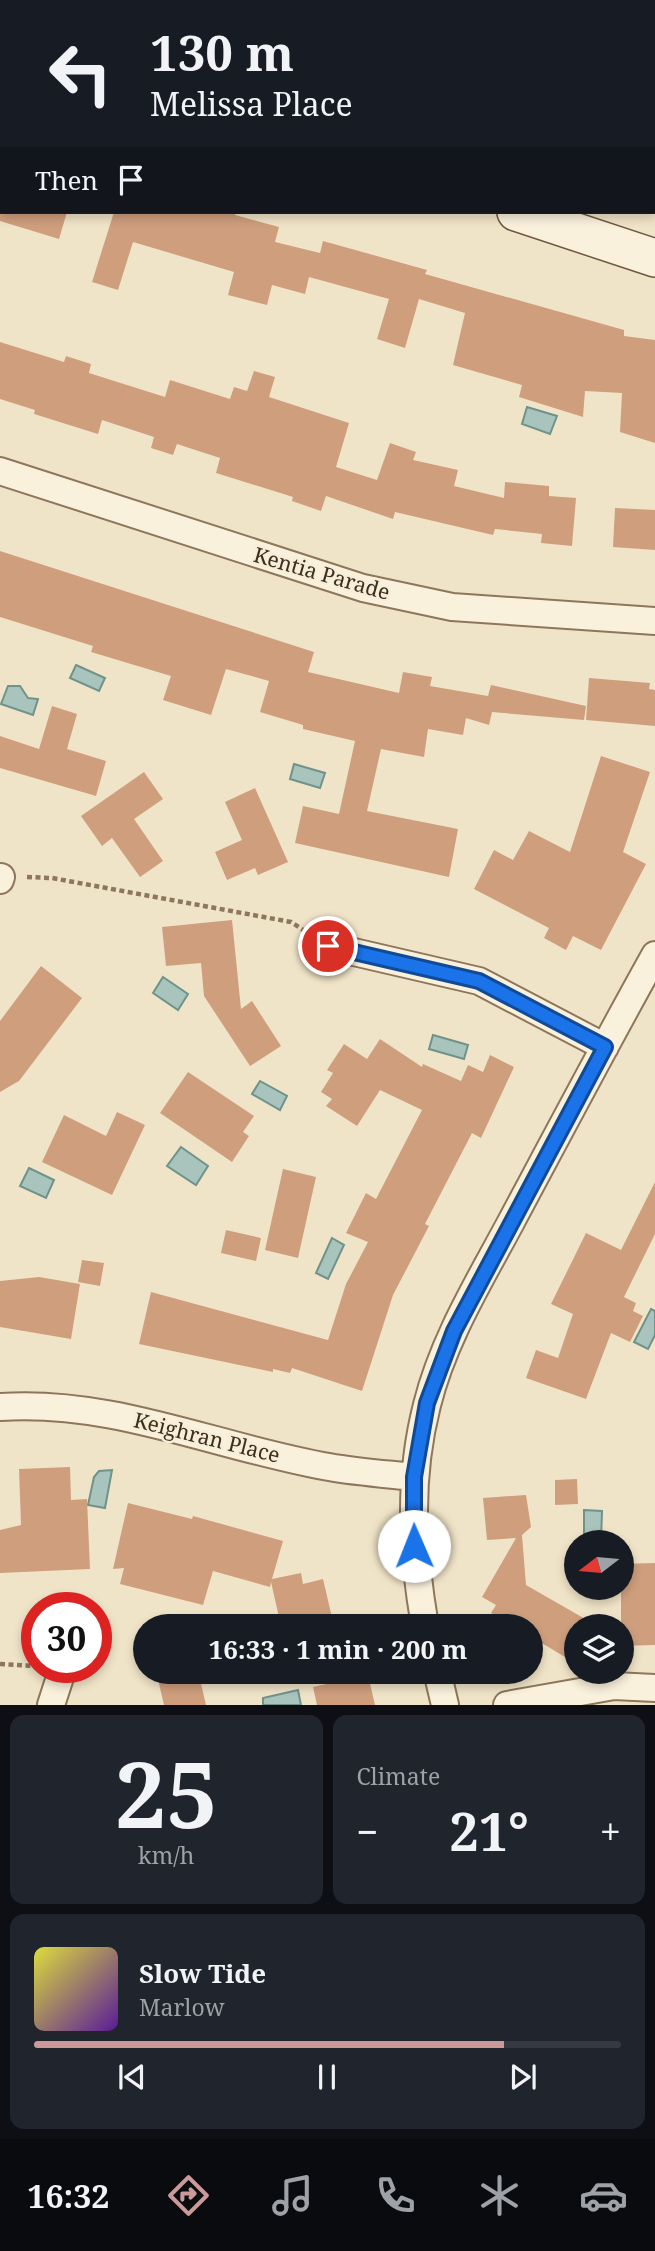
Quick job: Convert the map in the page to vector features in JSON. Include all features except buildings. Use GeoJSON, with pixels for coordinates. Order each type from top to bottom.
{"type":"FeatureCollection","features":[{"type":"Feature","properties":{"kind":"main road"},"geometry":{"type":"LineString","coordinates":[[522,214],[655,258]]}},
{"type":"Feature","properties":{"kind":"street","name":"Kentia Parade"},"geometry":{"type":"LineString","coordinates":[[0,471],[363,588],[452,607],[655,621]]}},
{"type":"Feature","properties":{"kind":"street"},"geometry":{"type":"LineString","coordinates":[[328,946],[479,981],[605,1047]]}},
{"type":"Feature","properties":{"kind":"street"},"geometry":{"type":"LineString","coordinates":[[423,1614],[415,1569],[414,1477],[427,1403],[454,1331],[655,955]]}},
{"type":"Feature","properties":{"kind":"street","name":"Keighran Place"},"geometry":{"type":"LineString","coordinates":[[0,1407],[35,1405],[89,1408],[329,1467],[414,1477]]}},
{"type":"Feature","properties":{"kind":"street"},"geometry":{"type":"LineString","coordinates":[[51,1705],[58,1683]]}},
{"type":"Feature","properties":{"kind":"street"},"geometry":{"type":"LineString","coordinates":[[439,1684],[445,1705]]}},
{"type":"Feature","properties":{"kind":"street"},"geometry":{"type":"LineString","coordinates":[[507,1705],[614,1686],[655,1688]]}},
{"type":"Feature","properties":{"kind":"path"},"geometry":{"type":"LineString","coordinates":[[1,878],[52,878],[291,922],[328,946]]}},
{"type":"Feature","properties":{"kind":"path"},"geometry":{"type":"LineString","coordinates":[[0,1664],[21,1665]]}},
{"type":"Feature","properties":{"kind":"water"},"geometry":{"type":"Polygon","coordinates":[[[527,407],[557,416],[550,434],[522,424],[527,407]]]}},
{"type":"Feature","properties":{"kind":"water"},"geometry":{"type":"Polygon","coordinates":[[[76,665],[105,678],[99,691],[70,678],[76,665]]]}},
{"type":"Feature","properties":{"kind":"water"},"geometry":{"type":"Polygon","coordinates":[[[8,686],[20,686],[28,698],[38,699],[33,715],[1,704],[8,686]]]}},
{"type":"Feature","properties":{"kind":"water"},"geometry":{"type":"Polygon","coordinates":[[[294,764],[325,773],[320,788],[290,779],[294,764]]]}},
{"type":"Feature","properties":{"kind":"water"},"geometry":{"type":"Polygon","coordinates":[[[163,977],[188,994],[178,1010],[153,993],[163,977]]]}},
{"type":"Feature","properties":{"kind":"water"},"geometry":{"type":"Polygon","coordinates":[[[433,1035],[468,1045],[464,1059],[429,1049],[433,1035]]]}},
{"type":"Feature","properties":{"kind":"water"},"geometry":{"type":"Polygon","coordinates":[[[260,1081],[287,1096],[280,1110],[252,1094],[260,1081]]]}},
{"type":"Feature","properties":{"kind":"water"},"geometry":{"type":"Polygon","coordinates":[[[181,1147],[208,1166],[196,1185],[167,1166],[181,1147]]]}},
{"type":"Feature","properties":{"kind":"water"},"geometry":{"type":"Polygon","coordinates":[[[29,1168],[54,1180],[46,1198],[20,1186],[29,1168]]]}},
{"type":"Feature","properties":{"kind":"water"},"geometry":{"type":"Polygon","coordinates":[[[332,1238],[344,1245],[328,1279],[316,1273],[332,1238]]]}},
{"type":"Feature","properties":{"kind":"water"},"geometry":{"type":"Polygon","coordinates":[[[651,1309],[655,1311],[655,1335],[648,1349],[634,1342],[651,1309]]]}},
{"type":"Feature","properties":{"kind":"water"},"geometry":{"type":"Polygon","coordinates":[[[112,1470],[105,1508],[88,1505],[94,1477],[99,1471],[112,1470]]]}},
{"type":"Feature","properties":{"kind":"water"},"geometry":{"type":"Polygon","coordinates":[[[584,1510],[602,1511],[601,1530],[584,1530],[584,1510]]]}},
{"type":"Feature","properties":{"kind":"water"},"geometry":{"type":"Polygon","coordinates":[[[298,1690],[301,1705],[263,1705],[263,1698],[298,1690]]]}},
{"type":"Feature","properties":{"kind":"route"},"geometry":{"type":"LineString","coordinates":[[328,946],[479,981],[605,1047],[454,1331],[427,1403],[414,1477],[414,1546]]}}]}
